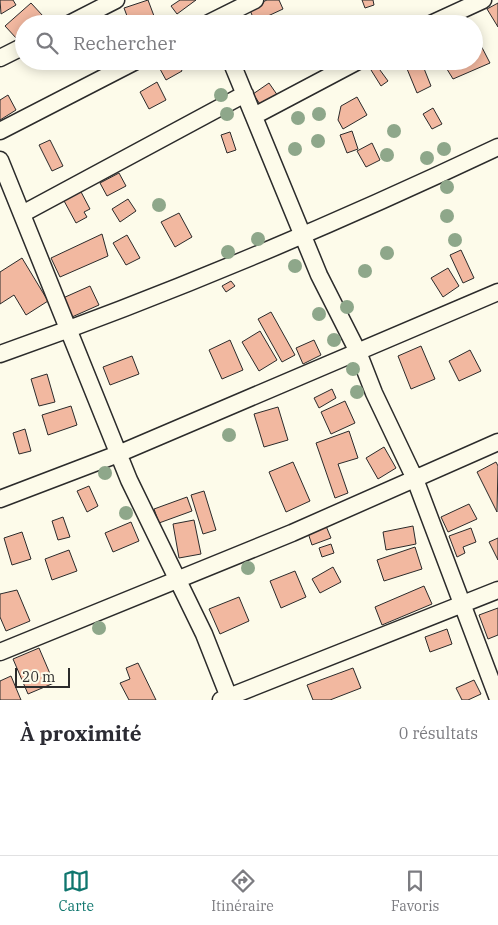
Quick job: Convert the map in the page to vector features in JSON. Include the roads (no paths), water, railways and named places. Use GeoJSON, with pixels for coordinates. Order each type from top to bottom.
{"type":"FeatureCollection","features":[{"type":"Feature","properties":{"kind":"street"},"geometry":{"type":"LineString","coordinates":[[87,15],[116,0]]}},
{"type":"Feature","properties":{"kind":"street"},"geometry":{"type":"LineString","coordinates":[[227,15],[255,0]]}},
{"type":"Feature","properties":{"kind":"street"},"geometry":{"type":"LineString","coordinates":[[450,15],[483,0]]}},
{"type":"Feature","properties":{"kind":"street"},"geometry":{"type":"LineString","coordinates":[[0,58],[15,50]]}},
{"type":"Feature","properties":{"kind":"street"},"geometry":{"type":"LineString","coordinates":[[0,131],[119,70]]}},
{"type":"Feature","properties":{"kind":"street"},"geometry":{"type":"LineString","coordinates":[[235,70],[326,290],[358,352],[374,393],[415,479],[498,699]]}},
{"type":"Feature","properties":{"kind":"street"},"geometry":{"type":"LineString","coordinates":[[254,116],[341,70]]}},
{"type":"Feature","properties":{"kind":"street"},"geometry":{"type":"LineString","coordinates":[[22,214],[245,94]]}},
{"type":"Feature","properties":{"kind":"street"},"geometry":{"type":"LineString","coordinates":[[0,354],[185,286],[304,236],[498,147]]}},
{"type":"Feature","properties":{"kind":"street"},"geometry":{"type":"LineString","coordinates":[[0,160],[5,188],[22,214],[118,454],[204,634],[227,699],[498,590]]}},
{"type":"Feature","properties":{"kind":"street"},"geometry":{"type":"LineString","coordinates":[[0,498],[118,454],[498,292]]}},
{"type":"Feature","properties":{"kind":"street"},"geometry":{"type":"LineString","coordinates":[[0,652],[177,580],[498,442]]}}]}
